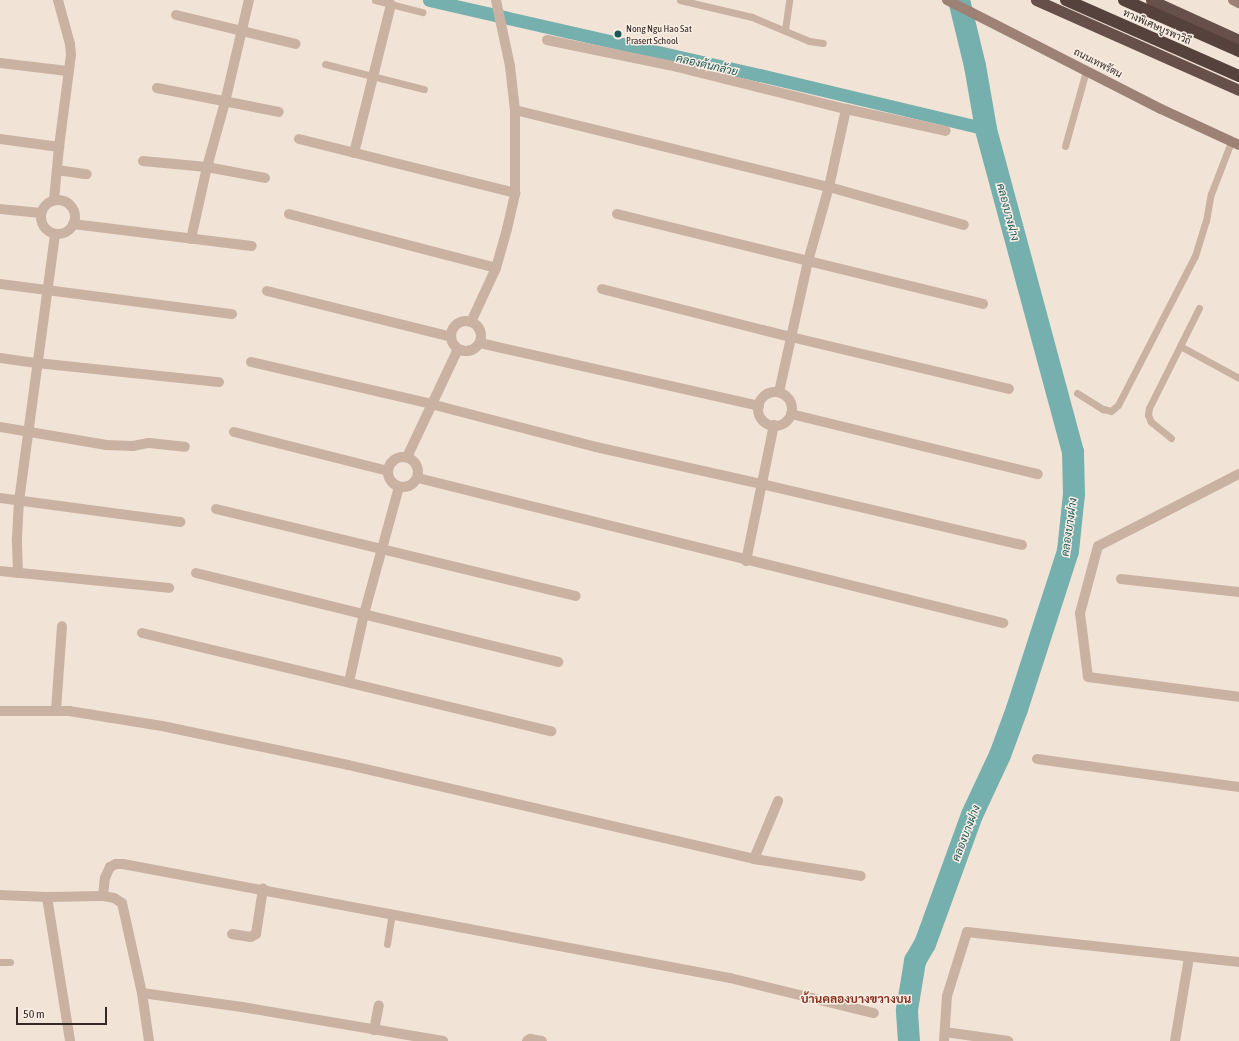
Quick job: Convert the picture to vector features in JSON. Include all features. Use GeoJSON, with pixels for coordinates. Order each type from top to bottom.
{"type":"FeatureCollection","features":[{"type":"Feature","properties":{"kind":"highway"},"geometry":{"type":"LineString","coordinates":[[1036,0],[1239,90]]}},
{"type":"Feature","properties":{"kind":"highway","name":"ทางพิเศษบูรพาวิถี"},"geometry":{"type":"LineString","coordinates":[[1066,0],[1239,76]]}},
{"type":"Feature","properties":{"kind":"highway","name":"ทางพิเศษบูรพาวิถี"},"geometry":{"type":"LineString","coordinates":[[1124,0],[1239,51]]}},
{"type":"Feature","properties":{"kind":"highway"},"geometry":{"type":"LineString","coordinates":[[1151,0],[1239,40]]}},
{"type":"Feature","properties":{"kind":"main road","name":"ถนนเทพรัตน"},"geometry":{"type":"LineString","coordinates":[[947,0],[1086,71],[1235,144]]}},
{"type":"Feature","properties":{"kind":"main road"},"geometry":{"type":"LineString","coordinates":[[1234,0],[1239,2]]}},
{"type":"Feature","properties":{"kind":"street"},"geometry":{"type":"LineString","coordinates":[[54,200],[59,147],[71,55],[70,44],[58,0]]}},
{"type":"Feature","properties":{"kind":"street"},"geometry":{"type":"LineString","coordinates":[[191,239],[206,167],[225,102],[249,0]]}},
{"type":"Feature","properties":{"kind":"street"},"geometry":{"type":"LineString","coordinates":[[471,322],[496,268],[508,229],[515,193],[515,110],[510,66],[496,0]]}},
{"type":"Feature","properties":{"kind":"street"},"geometry":{"type":"LineString","coordinates":[[354,153],[391,5]]}},
{"type":"Feature","properties":{"kind":"street"},"geometry":{"type":"LineString","coordinates":[[176,15],[296,44]]}},
{"type":"Feature","properties":{"kind":"street"},"geometry":{"type":"LineString","coordinates":[[547,40],[677,67],[846,109],[946,131]]}},
{"type":"Feature","properties":{"kind":"street"},"geometry":{"type":"LineString","coordinates":[[0,63],[68,71]]}},
{"type":"Feature","properties":{"kind":"street"},"geometry":{"type":"LineString","coordinates":[[157,88],[279,112]]}},
{"type":"Feature","properties":{"kind":"street"},"geometry":{"type":"LineString","coordinates":[[779,392],[808,261],[829,187],[846,109]]}},
{"type":"Feature","properties":{"kind":"street"},"geometry":{"type":"LineString","coordinates":[[515,110],[829,187],[964,225]]}},
{"type":"Feature","properties":{"kind":"street"},"geometry":{"type":"LineString","coordinates":[[0,139],[59,147]]}},
{"type":"Feature","properties":{"kind":"street"},"geometry":{"type":"LineString","coordinates":[[299,139],[515,193]]}},
{"type":"Feature","properties":{"kind":"street"},"geometry":{"type":"LineString","coordinates":[[143,161],[206,167],[265,178]]}},
{"type":"Feature","properties":{"kind":"street"},"geometry":{"type":"LineString","coordinates":[[57,170],[87,174]]}},
{"type":"Feature","properties":{"kind":"street"},"geometry":{"type":"LineString","coordinates":[[54,200],[64,201],[71,206],[75,215],[73,224],[69,230],[62,234],[55,234],[48,232],[43,227],[40,220],[41,213],[45,204],[54,200]]}},
{"type":"Feature","properties":{"kind":"street"},"geometry":{"type":"LineString","coordinates":[[0,209],[41,213]]}},
{"type":"Feature","properties":{"kind":"street"},"geometry":{"type":"LineString","coordinates":[[289,214],[496,268]]}},
{"type":"Feature","properties":{"kind":"street"},"geometry":{"type":"LineString","coordinates":[[617,214],[983,304]]}},
{"type":"Feature","properties":{"kind":"street"},"geometry":{"type":"LineString","coordinates":[[73,224],[252,246]]}},
{"type":"Feature","properties":{"kind":"street"},"geometry":{"type":"LineString","coordinates":[[18,573],[17,538],[19,500],[55,234]]}},
{"type":"Feature","properties":{"kind":"street"},"geometry":{"type":"LineString","coordinates":[[0,284],[232,314]]}},
{"type":"Feature","properties":{"kind":"street"},"geometry":{"type":"LineString","coordinates":[[602,289],[1010,390]]}},
{"type":"Feature","properties":{"kind":"street"},"geometry":{"type":"LineString","coordinates":[[267,291],[451,337]]}},
{"type":"Feature","properties":{"kind":"street"},"geometry":{"type":"LineString","coordinates":[[466,321],[476,325],[481,333],[480,343],[472,350],[463,351],[458,349],[454,346],[451,337],[457,324],[466,321]]}},
{"type":"Feature","properties":{"kind":"street"},"geometry":{"type":"LineString","coordinates":[[480,343],[759,406]]}},
{"type":"Feature","properties":{"kind":"street"},"geometry":{"type":"LineString","coordinates":[[407,457],[458,349]]}},
{"type":"Feature","properties":{"kind":"street"},"geometry":{"type":"LineString","coordinates":[[0,358],[218,382]]}},
{"type":"Feature","properties":{"kind":"street"},"geometry":{"type":"LineString","coordinates":[[250,362],[431,404],[596,447],[1022,545]]}},
{"type":"Feature","properties":{"kind":"street"},"geometry":{"type":"LineString","coordinates":[[774,392],[779,392],[791,403],[791,414],[784,422],[774,425],[764,421],[761,416],[759,406],[764,396],[774,392]]}},
{"type":"Feature","properties":{"kind":"street"},"geometry":{"type":"LineString","coordinates":[[791,414],[1038,474]]}},
{"type":"Feature","properties":{"kind":"street"},"geometry":{"type":"LineString","coordinates":[[746,561],[774,425]]}},
{"type":"Feature","properties":{"kind":"street"},"geometry":{"type":"LineString","coordinates":[[0,427],[106,445],[133,446],[149,443],[185,447]]}},
{"type":"Feature","properties":{"kind":"street"},"geometry":{"type":"LineString","coordinates":[[234,432],[388,471]]}},
{"type":"Feature","properties":{"kind":"street"},"geometry":{"type":"LineString","coordinates":[[401,457],[407,457],[411,459],[418,467],[418,478],[409,487],[399,487],[391,481],[388,471],[392,462],[401,457]]}},
{"type":"Feature","properties":{"kind":"street"},"geometry":{"type":"LineString","coordinates":[[1239,474],[1098,546],[1080,613],[1088,677],[1239,697]]}},
{"type":"Feature","properties":{"kind":"street"},"geometry":{"type":"LineString","coordinates":[[418,478],[1003,624]]}},
{"type":"Feature","properties":{"kind":"street"},"geometry":{"type":"LineString","coordinates":[[349,682],[364,614],[399,487]]}},
{"type":"Feature","properties":{"kind":"street"},"geometry":{"type":"LineString","coordinates":[[0,498],[180,522]]}},
{"type":"Feature","properties":{"kind":"street"},"geometry":{"type":"LineString","coordinates":[[216,509],[576,596]]}},
{"type":"Feature","properties":{"kind":"street"},"geometry":{"type":"LineString","coordinates":[[0,571],[169,588]]}},
{"type":"Feature","properties":{"kind":"street"},"geometry":{"type":"LineString","coordinates":[[196,573],[558,662]]}},
{"type":"Feature","properties":{"kind":"street"},"geometry":{"type":"LineString","coordinates":[[1121,579],[1239,592]]}},
{"type":"Feature","properties":{"kind":"street"},"geometry":{"type":"LineString","coordinates":[[56,710],[62,626]]}},
{"type":"Feature","properties":{"kind":"street"},"geometry":{"type":"LineString","coordinates":[[142,633],[551,731]]}},
{"type":"Feature","properties":{"kind":"street"},"geometry":{"type":"LineString","coordinates":[[0,711],[56,710],[162,726],[348,765],[754,859],[861,876]]}},
{"type":"Feature","properties":{"kind":"street"},"geometry":{"type":"LineString","coordinates":[[1037,759],[1239,787]]}},
{"type":"Feature","properties":{"kind":"street"},"geometry":{"type":"LineString","coordinates":[[754,859],[778,801]]}},
{"type":"Feature","properties":{"kind":"street"},"geometry":{"type":"LineString","coordinates":[[103,896],[105,878],[110,867],[116,864],[263,889],[730,978],[874,1013]]}},
{"type":"Feature","properties":{"kind":"street"},"geometry":{"type":"LineString","coordinates":[[232,934],[251,937],[256,934],[263,889]]}},
{"type":"Feature","properties":{"kind":"street"},"geometry":{"type":"LineString","coordinates":[[0,895],[47,897],[103,896],[114,898],[122,903],[142,993],[149,1041]]}},
{"type":"Feature","properties":{"kind":"street"},"geometry":{"type":"LineString","coordinates":[[47,897],[70,1041]]}},
{"type":"Feature","properties":{"kind":"street"},"geometry":{"type":"LineString","coordinates":[[1008,1041],[944,1036],[947,996],[967,932],[1239,962]]}},
{"type":"Feature","properties":{"kind":"street"},"geometry":{"type":"LineString","coordinates":[[1175,1041],[1189,957]]}},
{"type":"Feature","properties":{"kind":"street"},"geometry":{"type":"LineString","coordinates":[[142,993],[242,1007],[443,1041]]}},
{"type":"Feature","properties":{"kind":"street"},"geometry":{"type":"LineString","coordinates":[[374,1030],[378,1005]]}},
{"type":"Feature","properties":{"kind":"street"},"geometry":{"type":"LineString","coordinates":[[527,1041],[530,1039],[542,1041]]}},
{"type":"Feature","properties":{"kind":"lane"},"geometry":{"type":"LineString","coordinates":[[375,0],[422,12]]}},
{"type":"Feature","properties":{"kind":"lane"},"geometry":{"type":"LineString","coordinates":[[680,0],[752,17],[809,41],[823,43]]}},
{"type":"Feature","properties":{"kind":"lane"},"geometry":{"type":"LineString","coordinates":[[785,30],[789,0]]}},
{"type":"Feature","properties":{"kind":"lane"},"geometry":{"type":"LineString","coordinates":[[325,64],[373,78],[424,89]]}},
{"type":"Feature","properties":{"kind":"lane"},"geometry":{"type":"LineString","coordinates":[[1065,146],[1086,71]]}},
{"type":"Feature","properties":{"kind":"lane"},"geometry":{"type":"LineString","coordinates":[[1077,393],[1103,409],[1111,411],[1118,405],[1195,256],[1206,221],[1211,194],[1235,144]]}},
{"type":"Feature","properties":{"kind":"lane"},"geometry":{"type":"LineString","coordinates":[[1171,438],[1151,422],[1148,415],[1149,408],[1199,308]]}},
{"type":"Feature","properties":{"kind":"lane"},"geometry":{"type":"LineString","coordinates":[[1180,346],[1239,378]]}},
{"type":"Feature","properties":{"kind":"lane"},"geometry":{"type":"LineString","coordinates":[[387,944],[392,914]]}},
{"type":"Feature","properties":{"kind":"lane"},"geometry":{"type":"LineString","coordinates":[[0,962],[10,962]]}},
{"type":"Feature","properties":{"kind":"waterway","name":"คลองต้นกล้วย"},"geometry":{"type":"LineString","coordinates":[[429,0],[760,75],[986,129]]}},
{"type":"Feature","properties":{"kind":"waterway","name":"คลองบางฝาง"},"geometry":{"type":"LineString","coordinates":[[909,1041],[907,1010],[915,961],[925,944],[972,815],[1000,755],[1017,709],[1068,551],[1074,494],[1073,452],[986,129],[975,66],[959,0]]}},
{"type":"Feature","properties":{"kind":"place","name":"Nong Ngu Hao Sat Prasert School"},"geometry":{"type":"Point","coordinates":[618,34]}},
{"type":"Feature","properties":{"kind":"district","name":"บ้านคลองบางขวางบน"},"geometry":{"type":"Point","coordinates":[856,1000]}}]}
